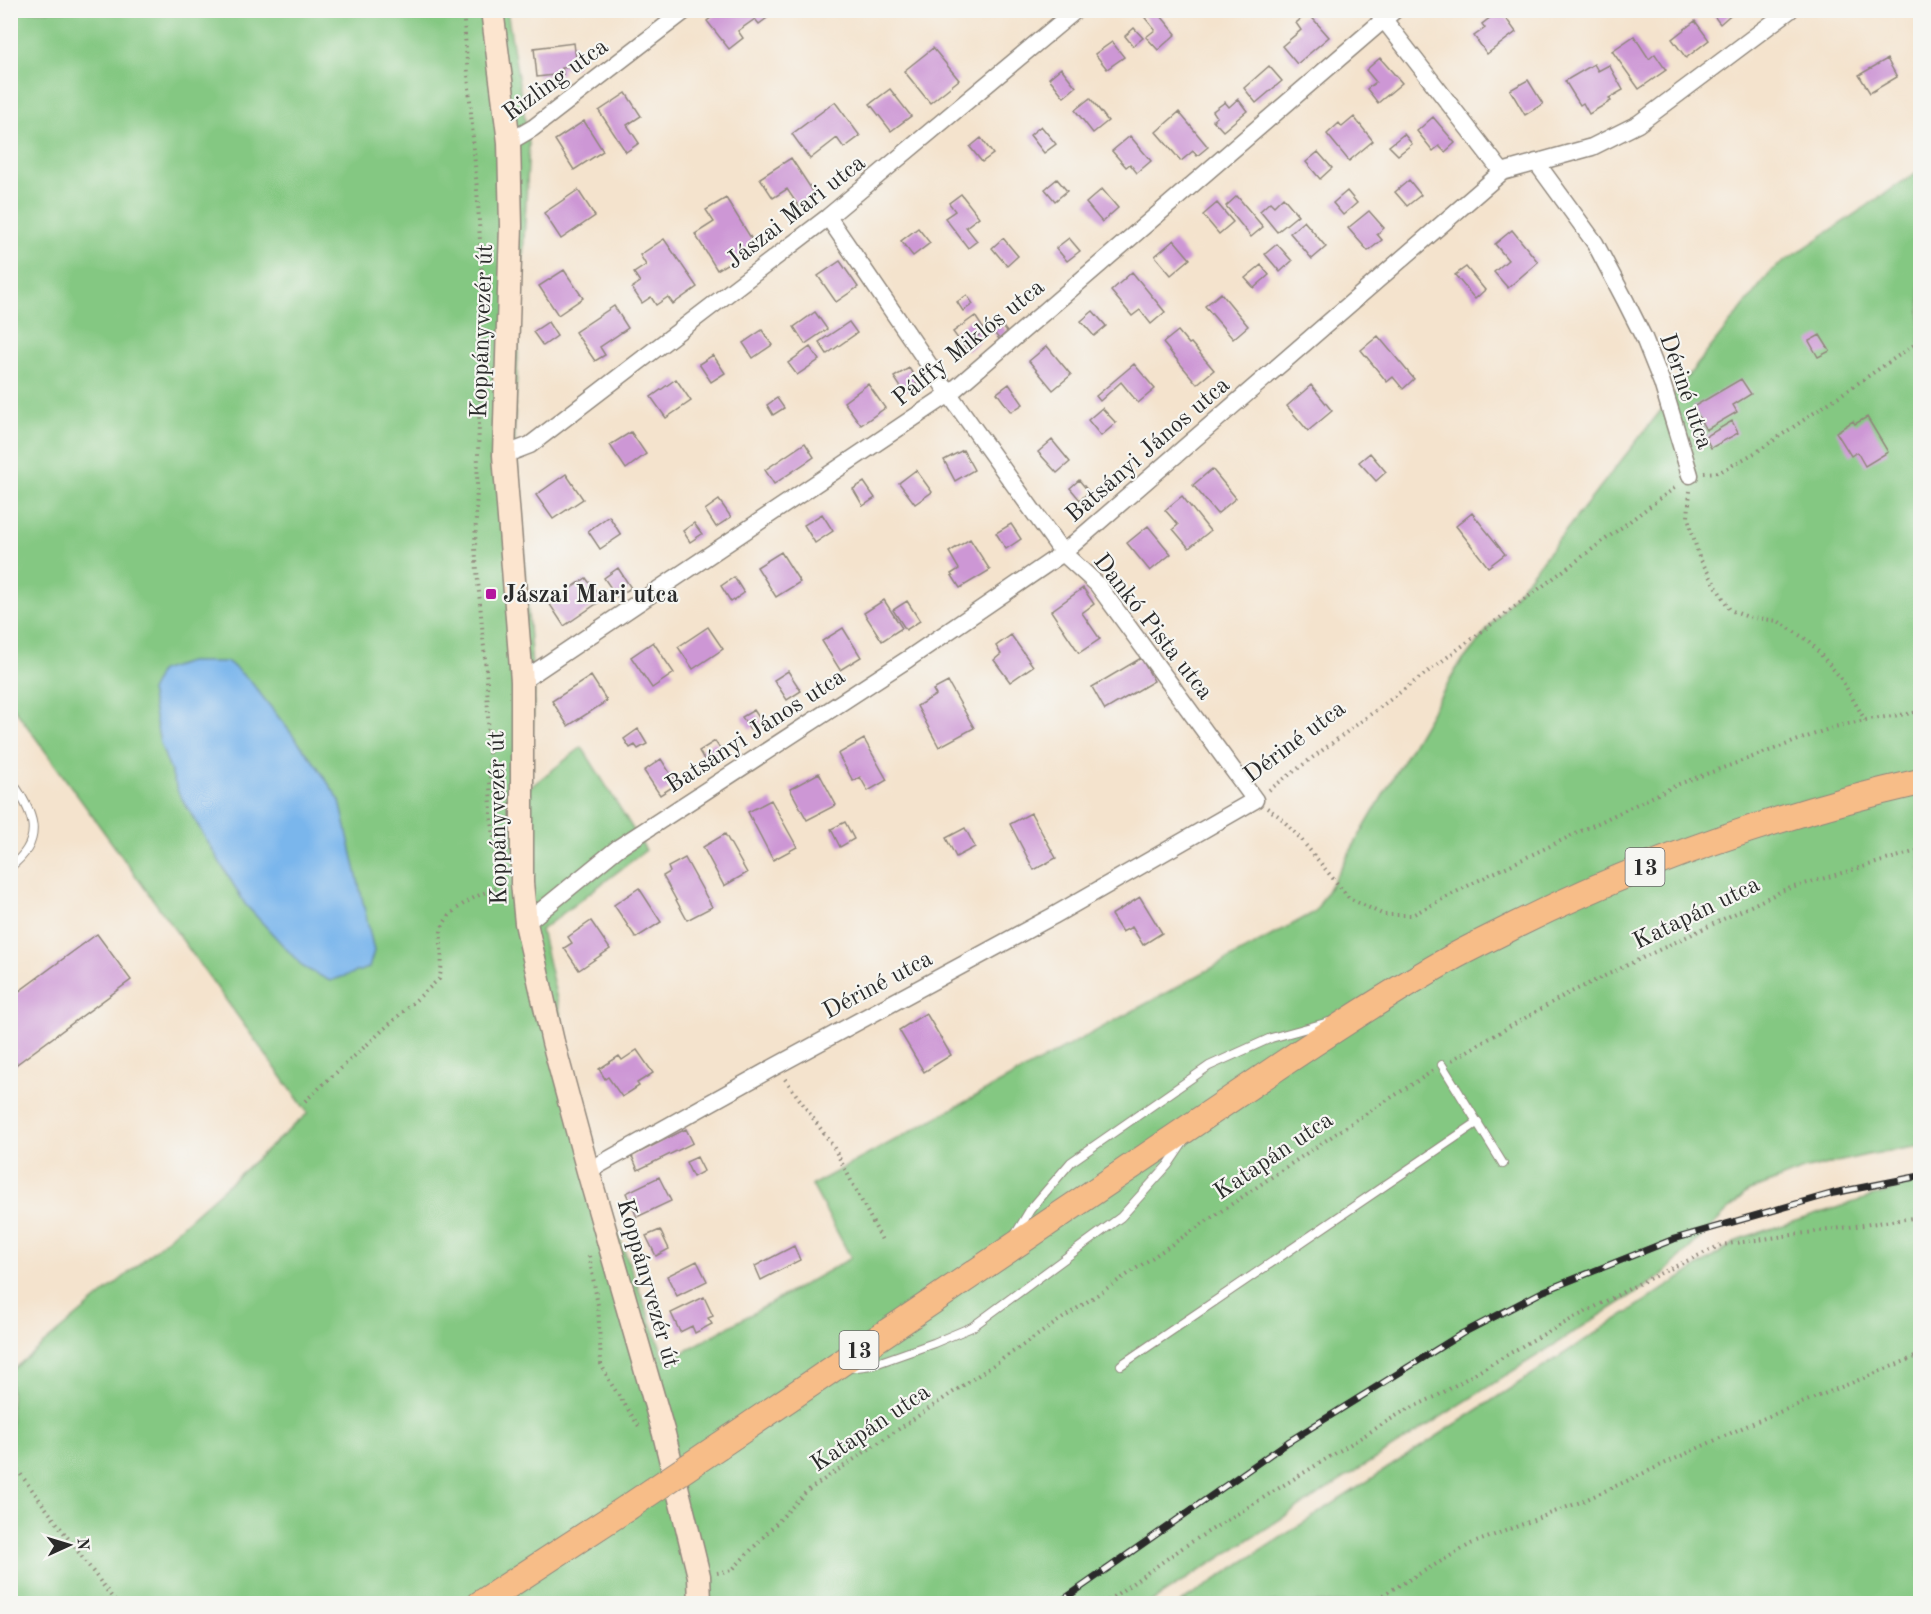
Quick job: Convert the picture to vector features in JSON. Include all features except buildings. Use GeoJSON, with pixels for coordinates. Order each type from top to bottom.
{"type":"FeatureCollection","features":[{"type":"Feature","properties":{"kind":"main road","name":"13"},"geometry":{"type":"LineString","coordinates":[[480,1604],[627,1508],[1359,1014],[1456,955],[1553,907],[1638,869],[1763,824],[1857,796],[1920,782]]}},
{"type":"Feature","properties":{"kind":"street","name":"Koppányvezér út"},"geometry":{"type":"LineString","coordinates":[[492,10],[509,142],[511,226],[504,455],[522,681],[522,883],[526,923],[553,1042],[588,1172],[664,1434],[699,1576],[700,1604]]}},
{"type":"Feature","properties":{"kind":"street","name":"Rizling utca"},"geometry":{"type":"LineString","coordinates":[[509,142],[532,128],[686,10]]}},
{"type":"Feature","properties":{"kind":"street","name":"Batsányi János utca"},"geometry":{"type":"LineString","coordinates":[[526,923],[618,848],[908,659],[1063,553],[1502,172],[1592,147],[1638,124],[1790,10]]}},
{"type":"Feature","properties":{"kind":"street","name":"Jászai Mari utca"},"geometry":{"type":"LineString","coordinates":[[504,455],[530,445],[828,217],[1075,11]]}},
{"type":"Feature","properties":{"kind":"street"},"geometry":{"type":"LineString","coordinates":[[1385,13],[1502,172]]}},
{"type":"Feature","properties":{"kind":"street","name":"Pálffy Miklós utca"},"geometry":{"type":"LineString","coordinates":[[522,681],[949,394],[1385,13]]}},
{"type":"Feature","properties":{"kind":"street","name":"Dériné utca"},"geometry":{"type":"LineString","coordinates":[[1536,162],[1595,243],[1644,338],[1662,383],[1690,475]]}},
{"type":"Feature","properties":{"kind":"street","name":"Dankó Pista utca"},"geometry":{"type":"LineString","coordinates":[[828,217],[949,394],[1063,553],[1097,584],[1255,800]]}},
{"type":"Feature","properties":{"kind":"street","name":"Dériné utca"},"geometry":{"type":"LineString","coordinates":[[588,1172],[776,1066],[1053,916],[1255,800]]}},
{"type":"Feature","properties":{"kind":"lane"},"geometry":{"type":"LineString","coordinates":[[10,779],[24,797],[34,823],[32,843],[23,858],[10,867]]}},
{"type":"Feature","properties":{"kind":"lane"},"geometry":{"type":"LineString","coordinates":[[1002,1256],[1030,1210],[1071,1162],[1209,1066],[1271,1038],[1359,1014]]}},
{"type":"Feature","properties":{"kind":"lane"},"geometry":{"type":"LineString","coordinates":[[1442,1065],[1503,1164]]}},
{"type":"Feature","properties":{"kind":"lane"},"geometry":{"type":"LineString","coordinates":[[830,1370],[872,1365],[972,1327],[1121,1217],[1168,1165],[1199,1121]]}},
{"type":"Feature","properties":{"kind":"lane"},"geometry":{"type":"LineString","coordinates":[[1120,1365],[1478,1122]]}},
{"type":"Feature","properties":{"kind":"path"},"geometry":{"type":"LineString","coordinates":[[1865,720],[1840,677],[1810,642],[1779,621],[1748,617],[1730,610],[1699,557],[1688,517],[1690,475],[1720,471],[1758,451],[1920,341]]}},
{"type":"Feature","properties":{"kind":"path","name":"Dériné utca"},"geometry":{"type":"LineString","coordinates":[[1255,800],[1690,475]]}},
{"type":"Feature","properties":{"kind":"path"},"geometry":{"type":"LineString","coordinates":[[1255,800],[1280,816],[1349,898],[1384,915],[1412,915],[1477,881],[1679,784],[1834,727],[1920,712]]}},
{"type":"Feature","properties":{"kind":"path","name":"Katapán utca"},"geometry":{"type":"LineString","coordinates":[[699,1576],[732,1570],[807,1491],[1353,1122],[1442,1065],[1565,995],[1784,890],[1920,850]]}},
{"type":"Feature","properties":{"kind":"path"},"geometry":{"type":"LineString","coordinates":[[305,1101],[435,985],[442,969],[443,925],[449,916],[472,900],[501,887],[522,883]]}},
{"type":"Feature","properties":{"kind":"path"},"geometry":{"type":"LineString","coordinates":[[776,1066],[833,1146],[882,1240]]}},
{"type":"Feature","properties":{"kind":"path"},"geometry":{"type":"LineString","coordinates":[[1103,1604],[1185,1546],[1386,1422],[1640,1283],[1721,1245],[1920,1217]]}},
{"type":"Feature","properties":{"kind":"path"},"geometry":{"type":"LineString","coordinates":[[1367,1604],[1471,1544],[1583,1502],[1755,1422],[1920,1354]]}},
{"type":"Feature","properties":{"kind":"path"},"geometry":{"type":"LineString","coordinates":[[10,1460],[117,1604]]}},
{"type":"Feature","properties":{"kind":"green space"},"geometry":{"type":"Polygon","coordinates":[[[11,11],[507,11],[529,144],[514,429],[534,693],[529,788],[582,747],[646,850],[541,930],[562,1021],[555,1027],[585,1145],[666,1362],[851,1258],[812,1185],[1315,912],[1457,668],[1772,270],[1920,170],[1920,1146],[1867,1155],[1803,1170],[1747,1192],[1659,1278],[1149,1603],[11,1604],[11,1371],[131,1271],[308,1113],[11,704],[11,11]]]}},
{"type":"Feature","properties":{"kind":"green space"},"geometry":{"type":"Polygon","coordinates":[[[1920,1181],[1920,1603],[1180,1603],[1742,1238],[1920,1181]]]}},
{"type":"Feature","properties":{"kind":"water"},"geometry":{"type":"Polygon","coordinates":[[[189,662],[228,662],[251,682],[317,766],[340,801],[374,951],[369,968],[330,981],[303,967],[245,904],[179,794],[160,743],[150,691],[160,671],[189,662]]]}},
{"type":"Feature","properties":{"kind":"railway"},"geometry":{"type":"LineString","coordinates":[[1057,1604],[1288,1442],[1463,1333],[1544,1291],[1674,1239],[1834,1193],[1920,1176]]}},
{"type":"Feature","properties":{"kind":"place","name":"Jászai Mari utca"},"geometry":{"type":"Point","coordinates":[491,594]}}]}
